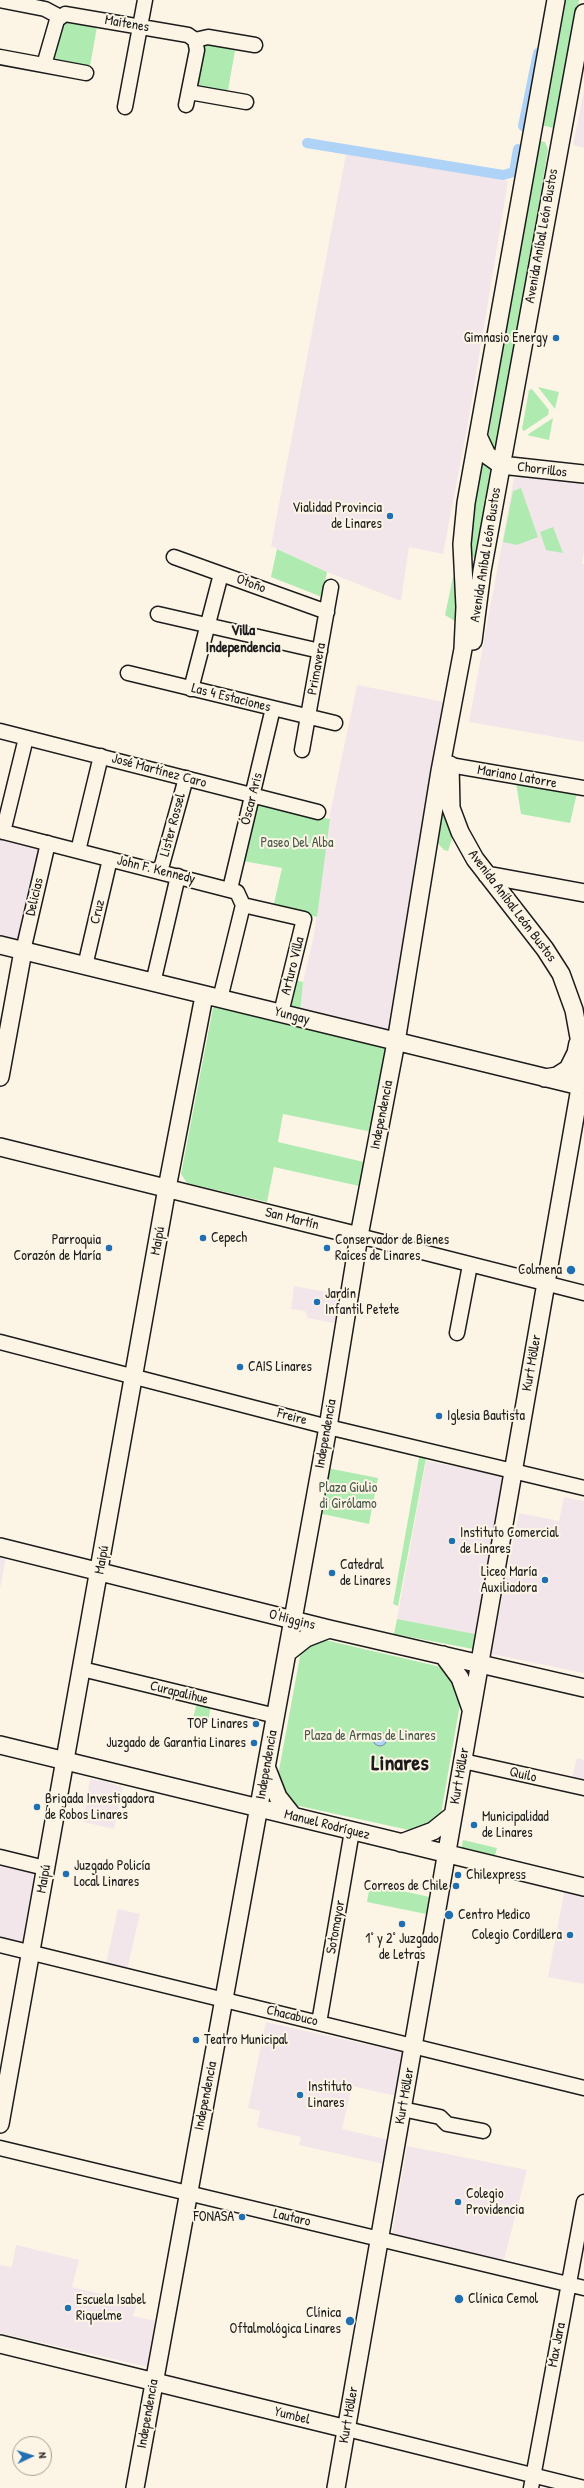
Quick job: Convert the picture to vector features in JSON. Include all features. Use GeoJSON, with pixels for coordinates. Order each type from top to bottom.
{"type":"FeatureCollection","features":[{"type":"Feature","properties":{"kind":"main road","name":"Avenida Aníbal León Bustos"},"geometry":{"type":"LineString","coordinates":[[396,1042],[440,771],[463,649],[465,607],[462,561],[463,527],[556,0]]}},
{"type":"Feature","properties":{"kind":"main road","name":"Avenida Aníbal León Bustos"},"geometry":{"type":"LineString","coordinates":[[584,13],[505,440],[482,571],[474,639],[450,765],[451,808],[466,845],[556,966],[568,990],[579,1029],[584,1065]]}},
{"type":"Feature","properties":{"kind":"main road"},"geometry":{"type":"LineString","coordinates":[[531,140],[539,136],[548,138],[558,148]]}},
{"type":"Feature","properties":{"kind":"main road"},"geometry":{"type":"LineString","coordinates":[[478,436],[487,455],[501,465]]}},
{"type":"Feature","properties":{"kind":"main road","name":"Chorrillos"},"geometry":{"type":"LineString","coordinates":[[505,440],[512,450],[521,456],[584,466]]}},
{"type":"Feature","properties":{"kind":"main road","name":"Chorrillos"},"geometry":{"type":"LineString","coordinates":[[501,465],[584,474]]}},
{"type":"Feature","properties":{"kind":"main road"},"geometry":{"type":"LineString","coordinates":[[462,561],[470,569],[482,571]]}},
{"type":"Feature","properties":{"kind":"main road"},"geometry":{"type":"LineString","coordinates":[[487,875],[584,893]]}},
{"type":"Feature","properties":{"kind":"main road","name":"Yungay"},"geometry":{"type":"LineString","coordinates":[[0,945],[582,1087]]}},
{"type":"Feature","properties":{"kind":"main road"},"geometry":{"type":"LineString","coordinates":[[0,1077],[23,951]]}},
{"type":"Feature","properties":{"kind":"main road","name":"Maipú"},"geometry":{"type":"LineString","coordinates":[[0,2124],[135,1376],[167,1188],[212,997]]}},
{"type":"Feature","properties":{"kind":"main road"},"geometry":{"type":"LineString","coordinates":[[401,1010],[409,1033],[422,1048]]}},
{"type":"Feature","properties":{"kind":"main road"},"geometry":{"type":"LineString","coordinates":[[543,1078],[557,1076],[568,1069],[576,1053],[579,1029]]}},
{"type":"Feature","properties":{"kind":"main road","name":"Independencia"},"geometry":{"type":"LineString","coordinates":[[135,2488],[188,2193],[260,1808],[328,1426],[359,1236],[396,1042]]}},
{"type":"Feature","properties":{"kind":"main road","name":"Kurt Möller"},"geometry":{"type":"LineString","coordinates":[[336,2488],[513,1471],[582,1087],[584,1065]]}},
{"type":"Feature","properties":{"kind":"main road","name":"San Martín"},"geometry":{"type":"LineString","coordinates":[[0,1147],[359,1236]]}},
{"type":"Feature","properties":{"kind":"main road","name":"O'Higgins"},"geometry":{"type":"LineString","coordinates":[[0,1547],[329,1629],[584,1688]]}},
{"type":"Feature","properties":{"kind":"main road"},"geometry":{"type":"LineString","coordinates":[[287,1653],[306,1638],[329,1629]]}},
{"type":"Feature","properties":{"kind":"main road"},"geometry":{"type":"LineString","coordinates":[[443,1655],[460,1678],[472,1711]]}},
{"type":"Feature","properties":{"kind":"main road","name":"Manuel Rodríguez"},"geometry":{"type":"LineString","coordinates":[[0,1744],[584,1887]]}},
{"type":"Feature","properties":{"kind":"main road"},"geometry":{"type":"LineString","coordinates":[[267,1769],[278,1797],[293,1816]]}},
{"type":"Feature","properties":{"kind":"main road"},"geometry":{"type":"LineString","coordinates":[[401,1843],[433,1831],[453,1815]]}},
{"type":"Feature","properties":{"kind":"main road","name":"Yumbel"},"geometry":{"type":"LineString","coordinates":[[0,2344],[347,2429]]}},
{"type":"Feature","properties":{"kind":"street","name":"Maitenes"},"geometry":{"type":"LineString","coordinates":[[0,0],[45,9],[60,17],[69,14],[188,35],[195,40],[208,37],[255,45]]}},
{"type":"Feature","properties":{"kind":"street"},"geometry":{"type":"LineString","coordinates":[[125,107],[145,0]]}},
{"type":"Feature","properties":{"kind":"street"},"geometry":{"type":"LineString","coordinates":[[44,65],[54,27],[60,17]]}},
{"type":"Feature","properties":{"kind":"street"},"geometry":{"type":"LineString","coordinates":[[195,40],[197,50],[188,99],[246,102]]}},
{"type":"Feature","properties":{"kind":"street"},"geometry":{"type":"LineString","coordinates":[[0,57],[86,73]]}},
{"type":"Feature","properties":{"kind":"street","name":"Otoño"},"geometry":{"type":"LineString","coordinates":[[174,557],[327,612]]}},
{"type":"Feature","properties":{"kind":"street"},"geometry":{"type":"LineString","coordinates":[[192,689],[220,574]]}},
{"type":"Feature","properties":{"kind":"street","name":"Primavera"},"geometry":{"type":"LineString","coordinates":[[302,750],[331,587]]}},
{"type":"Feature","properties":{"kind":"street"},"geometry":{"type":"LineString","coordinates":[[158,614],[320,650]]}},
{"type":"Feature","properties":{"kind":"street","name":"Las 4 Estaciones"},"geometry":{"type":"LineString","coordinates":[[128,673],[334,723]]}},
{"type":"Feature","properties":{"kind":"street","name":"Óscar Aris"},"geometry":{"type":"LineString","coordinates":[[230,889],[274,708]]}},
{"type":"Feature","properties":{"kind":"street","name":"José Martínez Caro"},"geometry":{"type":"LineString","coordinates":[[0,731],[318,812]]}},
{"type":"Feature","properties":{"kind":"street"},"geometry":{"type":"LineString","coordinates":[[2,831],[26,738]]}},
{"type":"Feature","properties":{"kind":"street"},"geometry":{"type":"LineString","coordinates":[[78,851],[101,756]]}},
{"type":"Feature","properties":{"kind":"street","name":"Mariano Latorre"},"geometry":{"type":"LineString","coordinates":[[450,765],[584,788]]}},
{"type":"Feature","properties":{"kind":"street","name":"Lister Rossel"},"geometry":{"type":"LineString","coordinates":[[160,872],[186,778]]}},
{"type":"Feature","properties":{"kind":"street","name":"John F. Kennedy"},"geometry":{"type":"LineString","coordinates":[[2,831],[230,889]]}},
{"type":"Feature","properties":{"kind":"street","name":"Delicias"},"geometry":{"type":"LineString","coordinates":[[23,951],[48,843]]}},
{"type":"Feature","properties":{"kind":"street","name":"Cruz"},"geometry":{"type":"LineString","coordinates":[[86,966],[110,859]]}},
{"type":"Feature","properties":{"kind":"street"},"geometry":{"type":"LineString","coordinates":[[153,983],[178,876]]}},
{"type":"Feature","properties":{"kind":"street"},"geometry":{"type":"LineString","coordinates":[[212,997],[243,905],[239,895],[230,889]]}},
{"type":"Feature","properties":{"kind":"street","name":"Arturo Villa"},"geometry":{"type":"LineString","coordinates":[[243,905],[304,920],[281,1013]]}},
{"type":"Feature","properties":{"kind":"street","name":"San Martín"},"geometry":{"type":"LineString","coordinates":[[359,1236],[584,1293]]}},
{"type":"Feature","properties":{"kind":"street"},"geometry":{"type":"LineString","coordinates":[[457,1333],[470,1264]]}},
{"type":"Feature","properties":{"kind":"street","name":"Freire"},"geometry":{"type":"LineString","coordinates":[[0,1342],[328,1426],[584,1488]]}},
{"type":"Feature","properties":{"kind":"street","name":"Curapalihue"},"geometry":{"type":"LineString","coordinates":[[82,1669],[276,1716]]}},
{"type":"Feature","properties":{"kind":"street","name":"Quilo"},"geometry":{"type":"LineString","coordinates":[[463,1761],[584,1788]]}},
{"type":"Feature","properties":{"kind":"street","name":"Sotomayor"},"geometry":{"type":"LineString","coordinates":[[319,2023],[352,1831]]}},
{"type":"Feature","properties":{"kind":"street"},"geometry":{"type":"LineString","coordinates":[[0,1857],[46,1868]]}},
{"type":"Feature","properties":{"kind":"street","name":"Chacabuco"},"geometry":{"type":"LineString","coordinates":[[0,1945],[584,2088]]}},
{"type":"Feature","properties":{"kind":"street"},"geometry":{"type":"LineString","coordinates":[[402,2109],[440,2117],[447,2124],[483,2131]]}},
{"type":"Feature","properties":{"kind":"street","name":"Lautaro"},"geometry":{"type":"LineString","coordinates":[[0,2148],[584,2288]]}},
{"type":"Feature","properties":{"kind":"street","name":"Max Jara"},"geometry":{"type":"LineString","coordinates":[[532,2482],[584,2202]]}},
{"type":"Feature","properties":{"kind":"street","name":"Yumbel"},"geometry":{"type":"LineString","coordinates":[[347,2429],[532,2482],[584,2488]]}},
{"type":"Feature","properties":{"kind":"shaded area"},"geometry":{"type":"Polygon","coordinates":[[[584,91],[584,148],[573,145],[584,91]]]}},
{"type":"Feature","properties":{"kind":"shaded area"},"geometry":{"type":"Polygon","coordinates":[[[346,154],[508,181],[468,423],[443,554],[409,547],[401,601],[327,572],[271,546],[346,154]]]}},
{"type":"Feature","properties":{"kind":"shaded area"},"geometry":{"type":"Polygon","coordinates":[[[530,475],[584,481],[584,550],[582,564],[584,564],[584,742],[469,722],[514,478],[530,475]]]}},
{"type":"Feature","properties":{"kind":"shaded area"},"geometry":{"type":"Polygon","coordinates":[[[357,685],[444,702],[389,1035],[300,1014],[303,982],[314,935],[330,814],[357,685]]]}},
{"type":"Feature","properties":{"kind":"shaded area"},"geometry":{"type":"Polygon","coordinates":[[[0,833],[40,842],[19,943],[0,938],[0,833]]]}},
{"type":"Feature","properties":{"kind":"shaded area","name":"Jardín Infantil Petete"},"geometry":{"type":"Polygon","coordinates":[[[294,1286],[343,1295],[339,1324],[308,1318],[305,1311],[291,1309],[294,1286]]]}},
{"type":"Feature","properties":{"kind":"shaded area","name":"Instituto Comercial de Linares"},"geometry":{"type":"Polygon","coordinates":[[[426,1461],[504,1476],[475,1634],[397,1619],[426,1461]]]}},
{"type":"Feature","properties":{"kind":"shaded area","name":"Liceo María Auxiliadora"},"geometry":{"type":"Polygon","coordinates":[[[564,1497],[584,1501],[584,1673],[491,1654],[519,1513],[559,1521],[564,1497]]]}},
{"type":"Feature","properties":{"kind":"shaded area"},"geometry":{"type":"Polygon","coordinates":[[[0,1556],[6,1557],[0,1589],[0,1556]]]}},
{"type":"Feature","properties":{"kind":"shaded area"},"geometry":{"type":"Polygon","coordinates":[[[577,1758],[584,1760],[584,1785],[571,1781],[577,1758]]]}},
{"type":"Feature","properties":{"kind":"shaded area"},"geometry":{"type":"Polygon","coordinates":[[[100,1776],[110,1778],[109,1783],[123,1787],[114,1829],[83,1822],[90,1779],[99,1781],[100,1776]]]}},
{"type":"Feature","properties":{"kind":"shaded area"},"geometry":{"type":"Polygon","coordinates":[[[0,1864],[37,1873],[23,1946],[0,1940],[0,1864]]]}},
{"type":"Feature","properties":{"kind":"shaded area","name":"Colegio Cordillera"},"geometry":{"type":"Polygon","coordinates":[[[565,1888],[584,1892],[584,1984],[548,1977],[565,1888]]]}},
{"type":"Feature","properties":{"kind":"shaded area"},"geometry":{"type":"Polygon","coordinates":[[[118,1909],[140,1914],[126,1974],[105,1968],[118,1909]]]}},
{"type":"Feature","properties":{"kind":"shaded area","name":"Instituto Linares"},"geometry":{"type":"Polygon","coordinates":[[[266,2022],[405,2053],[396,2096],[352,2086],[342,2129],[389,2140],[384,2164],[299,2145],[301,2137],[257,2127],[260,2111],[248,2108],[266,2022]]]}},
{"type":"Feature","properties":{"kind":"shaded area","name":"Colegio Providencia"},"geometry":{"type":"Polygon","coordinates":[[[407,2146],[527,2170],[504,2260],[392,2234],[407,2146]]]}},
{"type":"Feature","properties":{"kind":"shaded area","name":"Escuela Isabel Riquelme"},"geometry":{"type":"Polygon","coordinates":[[[16,2245],[79,2260],[72,2287],[137,2303],[133,2316],[156,2321],[148,2367],[0,2333],[0,2265],[12,2267],[16,2245]]]}},
{"type":"Feature","properties":{"kind":"green space"},"geometry":{"type":"Polygon","coordinates":[[[563,0],[579,0],[556,132],[553,128],[541,125],[563,0]]]}},
{"type":"Feature","properties":{"kind":"green space"},"geometry":{"type":"Polygon","coordinates":[[[62,19],[98,21],[89,72],[46,64],[62,19]]]}},
{"type":"Feature","properties":{"kind":"green space"},"geometry":{"type":"Polygon","coordinates":[[[213,40],[236,45],[227,96],[192,91],[202,44],[213,40]]]}},
{"type":"Feature","properties":{"kind":"green space"},"geometry":{"type":"Polygon","coordinates":[[[540,141],[545,142],[548,149],[498,456],[487,445],[537,146],[540,141]]]}},
{"type":"Feature","properties":{"kind":"green space"},"geometry":{"type":"Polygon","coordinates":[[[538,387],[559,392],[555,409],[538,387]]]}},
{"type":"Feature","properties":{"kind":"green space"},"geometry":{"type":"Polygon","coordinates":[[[532,389],[549,410],[548,415],[524,431],[522,429],[529,390],[532,389]]]}},
{"type":"Feature","properties":{"kind":"green space"},"geometry":{"type":"Polygon","coordinates":[[[553,418],[549,440],[527,435],[553,418]]]}},
{"type":"Feature","properties":{"kind":"green space"},"geometry":{"type":"Polygon","coordinates":[[[482,454],[495,467],[477,563],[472,555],[471,545],[475,473],[482,454]]]}},
{"type":"Feature","properties":{"kind":"green space"},"geometry":{"type":"Polygon","coordinates":[[[521,488],[538,537],[517,545],[503,542],[513,491],[521,488]]]}},
{"type":"Feature","properties":{"kind":"green space"},"geometry":{"type":"Polygon","coordinates":[[[553,527],[563,553],[546,550],[540,532],[553,527]]]}},
{"type":"Feature","properties":{"kind":"green space"},"geometry":{"type":"Polygon","coordinates":[[[277,549],[327,572],[322,597],[271,577],[277,549]]]}},
{"type":"Feature","properties":{"kind":"green space"},"geometry":{"type":"Polygon","coordinates":[[[453,577],[458,580],[458,623],[445,615],[453,577]]]}},
{"type":"Feature","properties":{"kind":"green space"},"geometry":{"type":"Polygon","coordinates":[[[516,783],[577,793],[570,823],[521,814],[516,783]]]}},
{"type":"Feature","properties":{"kind":"green space"},"geometry":{"type":"Polygon","coordinates":[[[443,793],[455,830],[448,851],[444,850],[433,838],[443,793]]]}},
{"type":"Feature","properties":{"kind":"green space","name":"Paseo Del Alba"},"geometry":{"type":"Polygon","coordinates":[[[255,804],[330,819],[317,917],[273,908],[282,868],[243,861],[255,804]]]}},
{"type":"Feature","properties":{"kind":"green space"},"geometry":{"type":"Polygon","coordinates":[[[291,979],[303,982],[300,1014],[285,1010],[291,979]]]}},
{"type":"Feature","properties":{"kind":"green space"},"geometry":{"type":"Polygon","coordinates":[[[219,1005],[386,1048],[372,1132],[283,1114],[278,1142],[364,1162],[359,1186],[274,1167],[267,1202],[187,1183],[181,1174],[213,1008],[219,1005]]]}},
{"type":"Feature","properties":{"kind":"green space"},"geometry":{"type":"Polygon","coordinates":[[[420,1452],[427,1453],[398,1606],[393,1604],[420,1452]]]}},
{"type":"Feature","properties":{"kind":"green space","name":"Plaza Giulio di Girólamo"},"geometry":{"type":"Polygon","coordinates":[[[327,1468],[378,1478],[369,1524],[318,1513],[327,1468]]]}},
{"type":"Feature","properties":{"kind":"green space"},"geometry":{"type":"Polygon","coordinates":[[[397,1619],[475,1634],[473,1649],[394,1634],[397,1619]]]}},
{"type":"Feature","properties":{"kind":"green space","name":"Plaza de Armas de Linares"},"geometry":{"type":"Polygon","coordinates":[[[321,1639],[441,1667],[447,1671],[461,1698],[440,1820],[418,1832],[290,1804],[277,1781],[301,1651],[321,1639]]]}},
{"type":"Feature","properties":{"kind":"green space"},"geometry":{"type":"Polygon","coordinates":[[[197,1703],[211,1706],[208,1721],[193,1718],[197,1703]]]}},
{"type":"Feature","properties":{"kind":"green space"},"geometry":{"type":"Polygon","coordinates":[[[463,1840],[497,1848],[494,1859],[461,1851],[463,1840]]]}},
{"type":"Feature","properties":{"kind":"green space"},"geometry":{"type":"Polygon","coordinates":[[[370,1884],[430,1897],[426,1914],[367,1902],[370,1884]]]}},
{"type":"Feature","properties":{"kind":"water"},"geometry":{"type":"Polygon","coordinates":[[[377,1732],[383,1732],[387,1736],[387,1742],[383,1746],[377,1746],[373,1742],[373,1736],[377,1732]]]}},
{"type":"Feature","properties":{"kind":"waterway"},"geometry":{"type":"LineString","coordinates":[[523,126],[538,53]]}},
{"type":"Feature","properties":{"kind":"waterway"},"geometry":{"type":"LineString","coordinates":[[307,143],[503,175],[514,172],[518,149]]}},
{"type":"Feature","properties":{"kind":"place","name":"Gimnasio Energy"},"geometry":{"type":"Point","coordinates":[556,338]}},
{"type":"Feature","properties":{"kind":"place","name":"Vialidad Provincia de Linares"},"geometry":{"type":"Point","coordinates":[390,516]}},
{"type":"Feature","properties":{"kind":"place","name":"Cepech"},"geometry":{"type":"Point","coordinates":[203,1238]}},
{"type":"Feature","properties":{"kind":"place","name":"Parroquia Corazón de María"},"geometry":{"type":"Point","coordinates":[109,1248]}},
{"type":"Feature","properties":{"kind":"place","name":"Conservador de Bienes Raíces de Linares"},"geometry":{"type":"Point","coordinates":[327,1248]}},
{"type":"Feature","properties":{"kind":"place","name":"Colmena"},"geometry":{"type":"Point","coordinates":[571,1270]}},
{"type":"Feature","properties":{"kind":"place","name":"Jardín Infantil Petete"},"geometry":{"type":"Point","coordinates":[317,1302]}},
{"type":"Feature","properties":{"kind":"place","name":"CAIS Linares"},"geometry":{"type":"Point","coordinates":[240,1367]}},
{"type":"Feature","properties":{"kind":"place","name":"Iglesia Bautista"},"geometry":{"type":"Point","coordinates":[439,1416]}},
{"type":"Feature","properties":{"kind":"place","name":"Instituto Comercial de Linares"},"geometry":{"type":"Point","coordinates":[452,1541]}},
{"type":"Feature","properties":{"kind":"place","name":"Catedral de Linares"},"geometry":{"type":"Point","coordinates":[332,1573]}},
{"type":"Feature","properties":{"kind":"place","name":"Liceo María Auxiliadora"},"geometry":{"type":"Point","coordinates":[545,1580]}},
{"type":"Feature","properties":{"kind":"place","name":"TOP Linares"},"geometry":{"type":"Point","coordinates":[256,1724]}},
{"type":"Feature","properties":{"kind":"place","name":"Juzgado de Garantia Linares"},"geometry":{"type":"Point","coordinates":[254,1743]}},
{"type":"Feature","properties":{"kind":"place","name":"Brigada Investigadora de Robos Linares"},"geometry":{"type":"Point","coordinates":[37,1807]}},
{"type":"Feature","properties":{"kind":"place","name":"Municipalidad de Linares"},"geometry":{"type":"Point","coordinates":[474,1825]}},
{"type":"Feature","properties":{"kind":"place","name":"Juzgado Policía Local Linares"},"geometry":{"type":"Point","coordinates":[66,1874]}},
{"type":"Feature","properties":{"kind":"place","name":"Chilexpress"},"geometry":{"type":"Point","coordinates":[458,1875]}},
{"type":"Feature","properties":{"kind":"place","name":"Correos de Chile"},"geometry":{"type":"Point","coordinates":[456,1886]}},
{"type":"Feature","properties":{"kind":"place","name":"Centro Medico"},"geometry":{"type":"Point","coordinates":[449,1915]}},
{"type":"Feature","properties":{"kind":"place","name":"1° y 2° Juzgado de Letras"},"geometry":{"type":"Point","coordinates":[402,1924]}},
{"type":"Feature","properties":{"kind":"place","name":"Colegio Cordillera"},"geometry":{"type":"Point","coordinates":[570,1935]}},
{"type":"Feature","properties":{"kind":"place","name":"Teatro Municipal"},"geometry":{"type":"Point","coordinates":[196,2040]}},
{"type":"Feature","properties":{"kind":"place","name":"Instituto Linares"},"geometry":{"type":"Point","coordinates":[300,2095]}},
{"type":"Feature","properties":{"kind":"place","name":"Colegio Providencia"},"geometry":{"type":"Point","coordinates":[458,2202]}},
{"type":"Feature","properties":{"kind":"place","name":"FONASA"},"geometry":{"type":"Point","coordinates":[242,2217]}},
{"type":"Feature","properties":{"kind":"place","name":"Clínica Cemol"},"geometry":{"type":"Point","coordinates":[459,2299]}},
{"type":"Feature","properties":{"kind":"place","name":"Escuela Isabel Riquelme"},"geometry":{"type":"Point","coordinates":[68,2308]}},
{"type":"Feature","properties":{"kind":"place","name":"Clínica Oftalmológica Linares"},"geometry":{"type":"Point","coordinates":[350,2321]}},
{"type":"Feature","properties":{"kind":"district","name":"Villa Independencia"},"geometry":{"type":"Point","coordinates":[243,640]}},
{"type":"Feature","properties":{"kind":"district","name":"Linares"},"geometry":{"type":"Point","coordinates":[400,1764]}}]}
